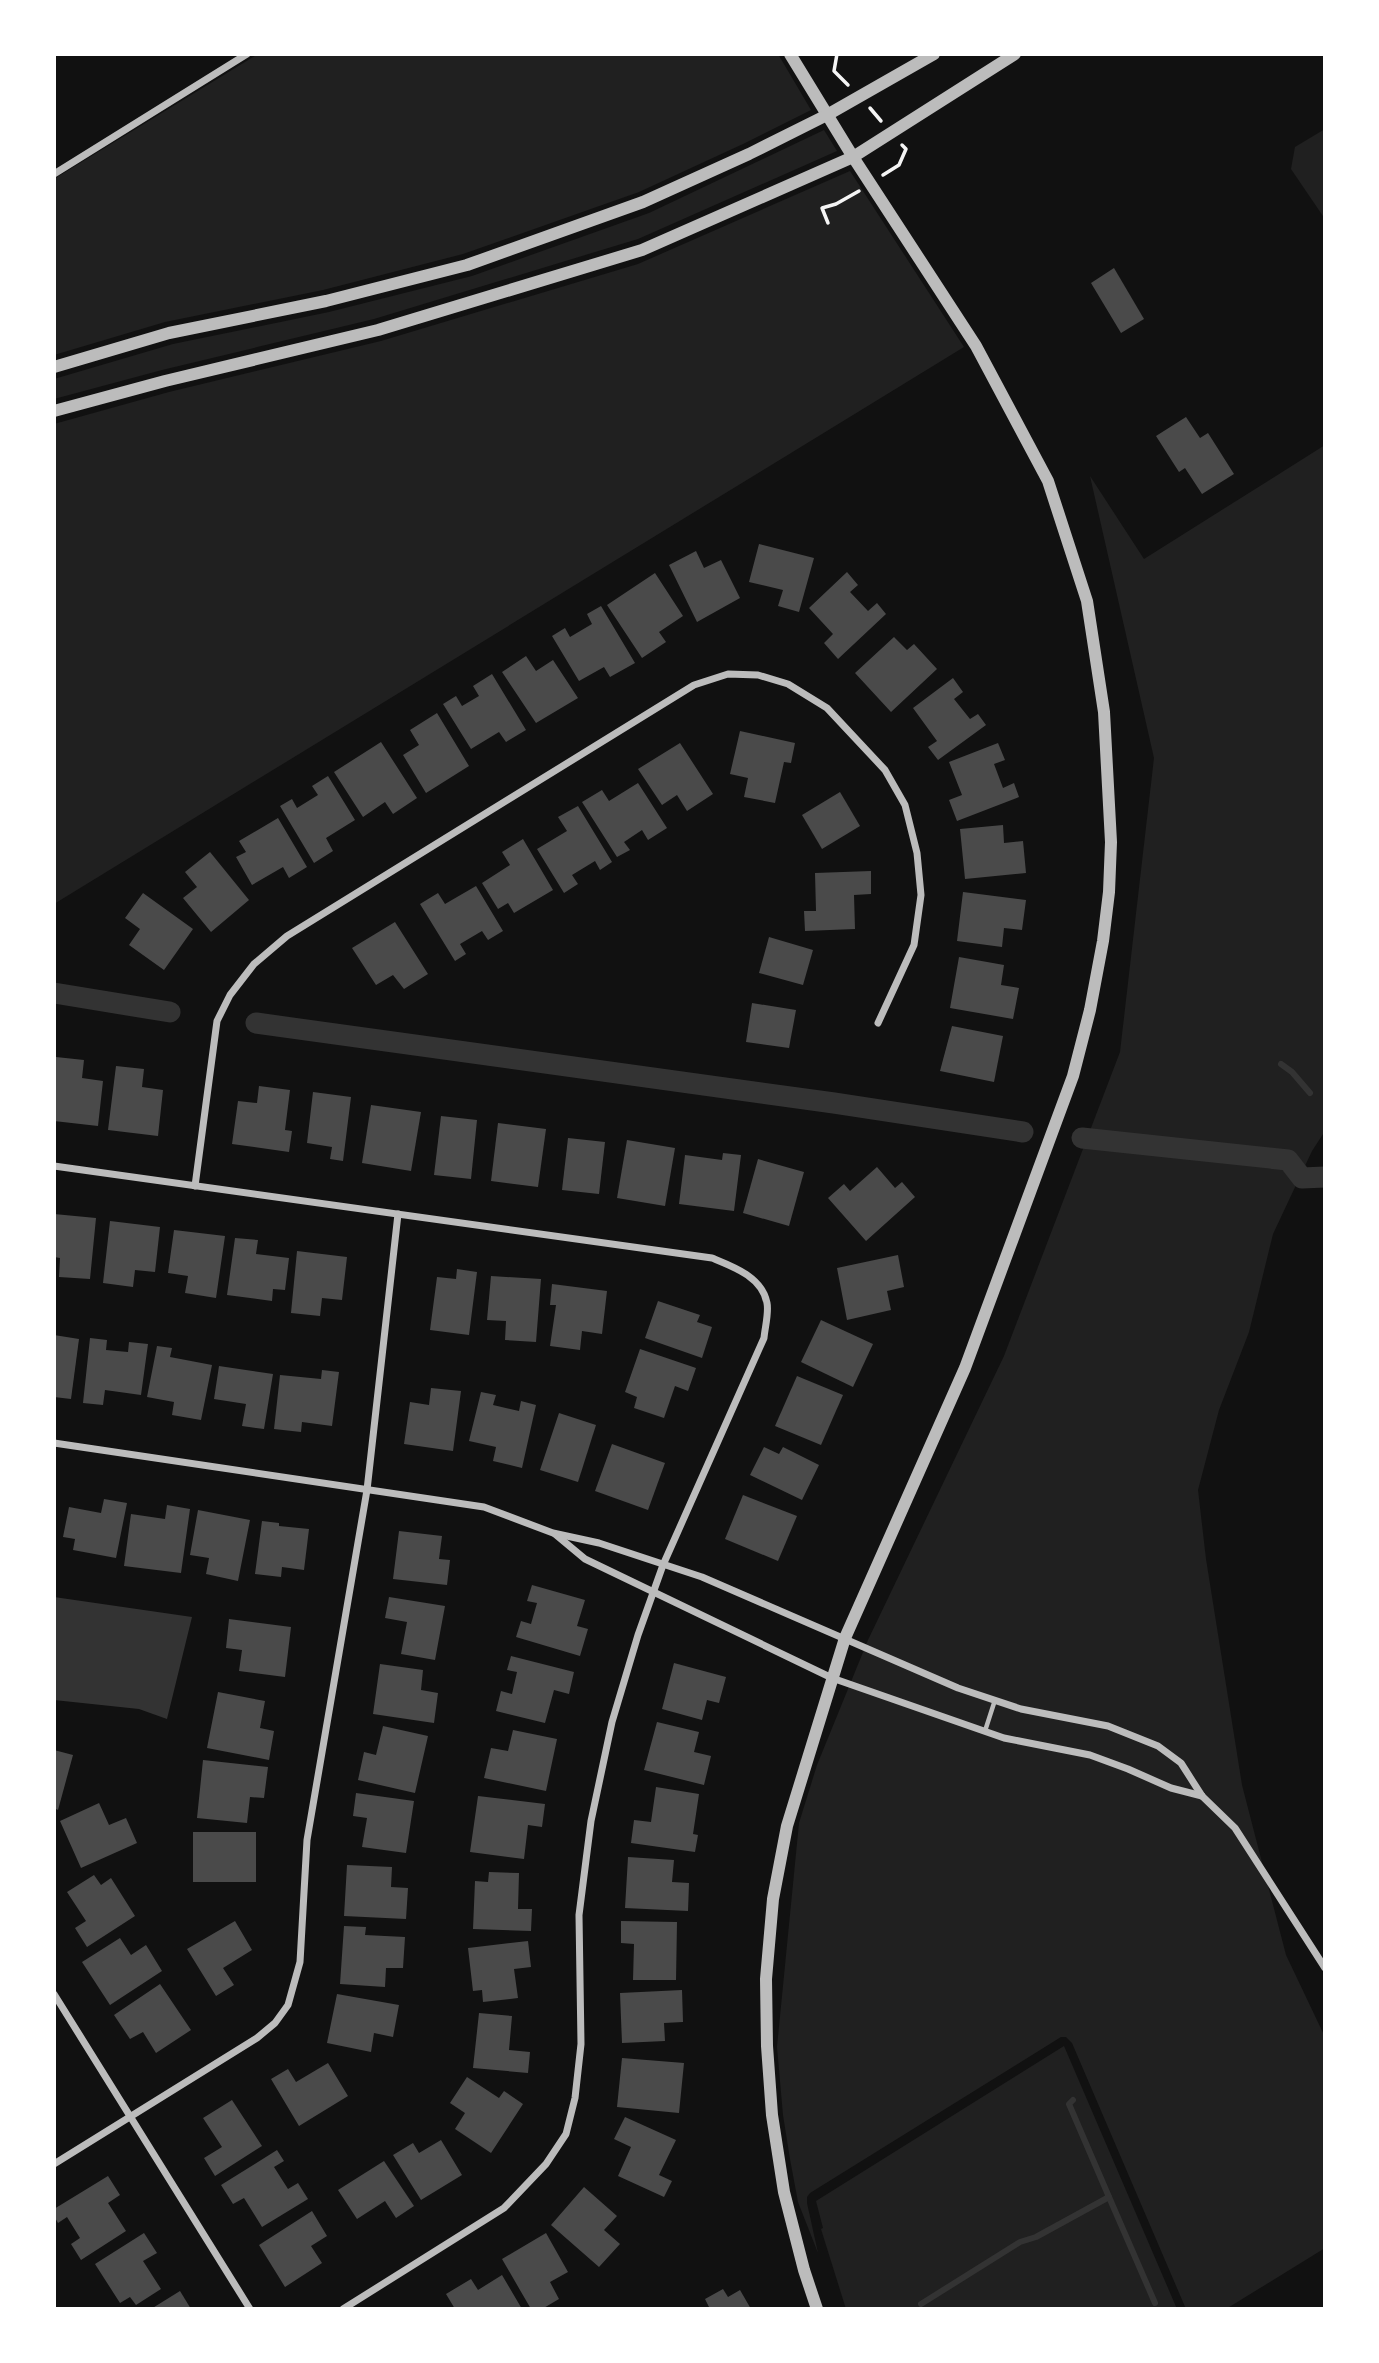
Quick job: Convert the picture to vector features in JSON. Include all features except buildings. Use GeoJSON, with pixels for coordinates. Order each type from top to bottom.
{"type":"FeatureCollection","features":[{"type":"Feature","properties":{"kind":"street"},"geometry":{"type":"LineString","coordinates":[[54,174],[247,54]]}},
{"type":"Feature","properties":{"kind":"street"},"geometry":{"type":"LineString","coordinates":[[790,54],[853,157],[976,346],[1048,481],[1087,601],[1104,712],[1111,842],[1103,941],[1090,1010],[1073,1076],[965,1368],[845,1638],[787,1826],[773,1899],[766,1979],[767,2046],[772,2115],[784,2192],[817,2309]]}},
{"type":"Feature","properties":{"kind":"street"},"geometry":{"type":"LineString","coordinates":[[54,367],[169,333],[326,301],[467,265],[643,202],[748,155],[827,115],[934,54]]}},
{"type":"Feature","properties":{"kind":"street"},"geometry":{"type":"LineString","coordinates":[[54,411],[165,381],[378,330],[642,250],[853,157],[1015,54]]}},
{"type":"Feature","properties":{"kind":"street"},"geometry":{"type":"LineString","coordinates":[[195,1186],[217,1021],[230,995],[254,964],[287,936],[694,685],[728,674],[758,675],[788,684],[827,708],[885,770],[905,805],[917,853],[921,895],[915,945],[878,1023]]}},
{"type":"Feature","properties":{"kind":"street"},"geometry":{"type":"LineString","coordinates":[[54,1166],[712,1258],[741,1270],[760,1286],[768,1305],[764,1338],[663,1565],[612,1722],[591,1821],[579,1915],[581,2044],[575,2098],[566,2134],[546,2164],[504,2208],[343,2309]]}},
{"type":"Feature","properties":{"kind":"street"},"geometry":{"type":"LineString","coordinates":[[54,2164],[257,2038],[275,2023],[288,2005],[300,1962],[307,1840],[367,1490],[398,1214]]}},
{"type":"Feature","properties":{"kind":"street"},"geometry":{"type":"LineString","coordinates":[[54,1443],[484,1507],[553,1533],[599,1543],[702,1577],[958,1688],[1021,1709],[1108,1726],[1158,1746],[1181,1763],[1202,1796],[1235,1828],[1325,1968]]}},
{"type":"Feature","properties":{"kind":"street"},"geometry":{"type":"LineString","coordinates":[[553,1533],[585,1559],[832,1678],[1004,1738],[1090,1755],[1171,1788],[1202,1796]]}},
{"type":"Feature","properties":{"kind":"street"},"geometry":{"type":"LineString","coordinates":[[54,1994],[250,2309]]}},
{"type":"Feature","properties":{"kind":"lane"},"geometry":{"type":"LineString","coordinates":[[984,1731],[995,1700]]}},
{"type":"Feature","properties":{"kind":"shaded area"},"geometry":{"type":"Polygon","coordinates":[[[258,54],[778,54],[811,110],[639,192],[463,254],[323,290],[165,322],[54,355],[54,179],[258,54]]]}},
{"type":"Feature","properties":{"kind":"shaded area"},"geometry":{"type":"Polygon","coordinates":[[[1325,129],[1325,219],[1291,169],[1295,147],[1325,129]]]}},
{"type":"Feature","properties":{"kind":"shaded area"},"geometry":{"type":"Polygon","coordinates":[[[824,130],[837,151],[638,239],[374,319],[54,399],[54,379],[173,344],[329,312],[472,276],[649,213],[824,130]]]}},
{"type":"Feature","properties":{"kind":"shaded area"},"geometry":{"type":"Polygon","coordinates":[[[850,171],[964,347],[54,904],[54,424],[169,392],[381,341],[638,264],[850,171]]]}},
{"type":"Feature","properties":{"kind":"shaded area"},"geometry":{"type":"Polygon","coordinates":[[[1325,445],[1325,1131],[1312,1151],[1273,1234],[1249,1332],[1219,1410],[1198,1490],[1206,1559],[1242,1785],[1286,1955],[1325,2037],[1325,2248],[1226,2309],[1186,2309],[1072,2043],[1066,2037],[1061,2037],[810,2193],[807,2203],[818,2253],[798,2202],[783,2115],[777,2047],[799,1823],[817,1765],[868,1640],[1004,1356],[1120,1052],[1154,758],[1090,476],[1144,559],[1325,445]]]}},
{"type":"Feature","properties":{"kind":"shaded area"},"geometry":{"type":"Polygon","coordinates":[[[54,1597],[192,1617],[167,1719],[139,1709],[54,1700],[54,1597]]]}},
{"type":"Feature","properties":{"kind":"shaded area"},"geometry":{"type":"Polygon","coordinates":[[[1064,2046],[1177,2309],[846,2309],[821,2229],[823,2228],[816,2201],[1064,2046]]]}},
{"type":"Feature","properties":{"kind":"waterway"},"geometry":{"type":"LineString","coordinates":[[54,993],[170,1012]]}},
{"type":"Feature","properties":{"kind":"waterway"},"geometry":{"type":"LineString","coordinates":[[256,1023],[834,1103],[1023,1132]]}},
{"type":"Feature","properties":{"kind":"waterway"},"geometry":{"type":"LineString","coordinates":[[1281,1064],[1292,1072],[1310,1093]]}},
{"type":"Feature","properties":{"kind":"waterway"},"geometry":{"type":"LineString","coordinates":[[664,1080],[666,1074]]}},
{"type":"Feature","properties":{"kind":"waterway"},"geometry":{"type":"LineString","coordinates":[[1082,1138],[1288,1160],[1302,1178],[1325,1177]]}},
{"type":"Feature","properties":{"kind":"waterway"},"geometry":{"type":"LineString","coordinates":[[921,2304],[1020,2242],[1036,2237],[1109,2197],[1069,2104],[1073,2100]]}},
{"type":"Feature","properties":{"kind":"waterway"},"geometry":{"type":"LineString","coordinates":[[1109,2197],[1155,2303]]}}]}
